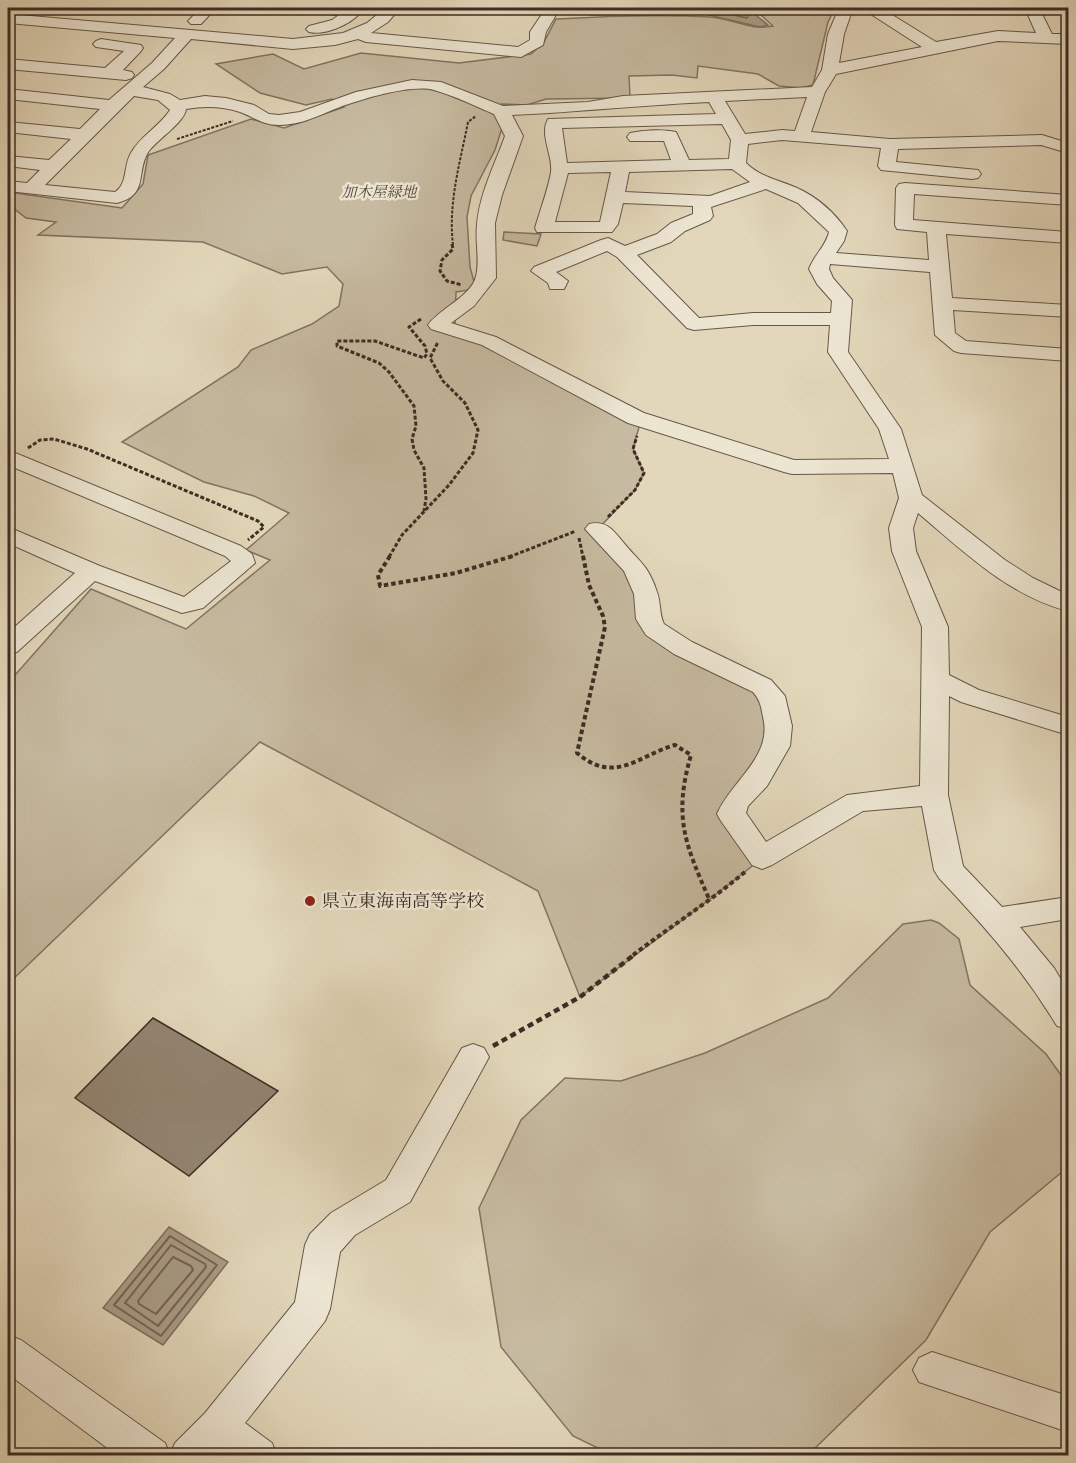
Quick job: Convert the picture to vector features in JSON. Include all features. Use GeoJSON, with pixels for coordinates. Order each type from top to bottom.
{"type":"FeatureCollection","features":[{"type":"Feature","properties":{"kind":"street"},"geometry":{"type":"LineString","coordinates":[[33,20],[50,8],[293,44],[327,41],[359,33],[382,21],[390,11]]}},
{"type":"Feature","properties":{"kind":"street"},"geometry":{"type":"LineString","coordinates":[[32,188],[113,105],[146,76],[209,8]]}},
{"type":"Feature","properties":{"kind":"street"},"geometry":{"type":"LineString","coordinates":[[303,8],[354,12],[390,11]]}},
{"type":"Feature","properties":{"kind":"street"},"geometry":{"type":"LineString","coordinates":[[359,33],[366,37],[521,52],[538,42],[538,32],[554,8]]}},
{"type":"Feature","properties":{"kind":"street"},"geometry":{"type":"LineString","coordinates":[[800,131],[817,92],[830,70],[836,34],[846,8]]}},
{"type":"Feature","properties":{"kind":"street"},"geometry":{"type":"LineString","coordinates":[[871,8],[934,47],[998,36],[1068,39]]}},
{"type":"Feature","properties":{"kind":"street"},"geometry":{"type":"LineString","coordinates":[[1032,8],[1046,37]]}},
{"type":"Feature","properties":{"kind":"street"},"geometry":{"type":"LineString","coordinates":[[8,18],[191,28],[296,30],[326,26],[354,12]]}},
{"type":"Feature","properties":{"kind":"street"},"geometry":{"type":"LineString","coordinates":[[86,42],[135,48],[122,63],[109,73]]}},
{"type":"Feature","properties":{"kind":"street"},"geometry":{"type":"LineString","coordinates":[[830,70],[936,49],[934,47]]}},
{"type":"Feature","properties":{"kind":"street"},"geometry":{"type":"LineString","coordinates":[[8,64],[146,76]]}},
{"type":"Feature","properties":{"kind":"street"},"geometry":{"type":"LineString","coordinates":[[129,90],[161,96],[177,105],[215,101],[248,109],[265,119],[279,120],[304,117],[333,104],[362,95],[412,85],[435,85],[501,111],[727,119]]}},
{"type":"Feature","properties":{"kind":"street"},"geometry":{"type":"LineString","coordinates":[[621,167],[609,224],[605,228],[544,228],[560,168],[554,139],[554,123],[589,114],[623,101],[817,92]]}},
{"type":"Feature","properties":{"kind":"street"},"geometry":{"type":"LineString","coordinates":[[8,94],[113,105]]}},
{"type":"Feature","properties":{"kind":"street"},"geometry":{"type":"LineString","coordinates":[[714,96],[740,140],[736,164]]}},
{"type":"Feature","properties":{"kind":"street"},"geometry":{"type":"LineString","coordinates":[[8,186],[117,198],[123,196],[132,185],[136,161],[177,114],[177,105]]}},
{"type":"Feature","properties":{"kind":"street"},"geometry":{"type":"LineString","coordinates":[[430,322],[446,316],[467,302],[486,278],[486,223],[493,195],[514,136],[513,130],[501,111]]}},
{"type":"Feature","properties":{"kind":"street"},"geometry":{"type":"LineString","coordinates":[[8,127],[84,135]]}},
{"type":"Feature","properties":{"kind":"street"},"geometry":{"type":"LineString","coordinates":[[740,140],[800,131],[890,144],[1042,140],[1068,148]]}},
{"type":"Feature","properties":{"kind":"street"},"geometry":{"type":"LineString","coordinates":[[554,139],[670,136],[682,165]]}},
{"type":"Feature","properties":{"kind":"street"},"geometry":{"type":"LineString","coordinates":[[890,144],[886,166],[972,174]]}},
{"type":"Feature","properties":{"kind":"street"},"geometry":{"type":"LineString","coordinates":[[8,161],[53,166]]}},
{"type":"Feature","properties":{"kind":"street"},"geometry":{"type":"LineString","coordinates":[[560,168],[736,164],[746,175],[798,196],[818,209],[838,231],[838,240],[823,258],[819,269],[824,280],[842,300],[838,352],[890,429],[910,498],[901,528],[904,550],[935,627],[934,795],[949,870],[996,919],[1043,976],[1068,1017]]}},
{"type":"Feature","properties":{"kind":"street"},"geometry":{"type":"LineString","coordinates":[[624,253],[664,238],[678,227],[704,216],[701,212],[702,204],[765,183]]}},
{"type":"Feature","properties":{"kind":"street"},"geometry":{"type":"LineString","coordinates":[[1068,200],[905,188],[904,225],[1068,237]]}},
{"type":"Feature","properties":{"kind":"street"},"geometry":{"type":"LineString","coordinates":[[615,197],[711,201]]}},
{"type":"Feature","properties":{"kind":"street"},"geometry":{"type":"LineString","coordinates":[[936,227],[945,335],[962,347],[1068,356]]}},
{"type":"Feature","properties":{"kind":"street"},"geometry":{"type":"LineString","coordinates":[[557,285],[558,281],[541,272],[608,244],[624,253],[694,324],[753,319],[841,319]]}},
{"type":"Feature","properties":{"kind":"street"},"geometry":{"type":"LineString","coordinates":[[823,258],[939,267]]}},
{"type":"Feature","properties":{"kind":"street"},"geometry":{"type":"LineString","coordinates":[[942,303],[1068,311]]}},
{"type":"Feature","properties":{"kind":"street"},"geometry":{"type":"LineString","coordinates":[[430,322],[489,341],[641,420],[792,468],[902,466]]}},
{"type":"Feature","properties":{"kind":"street"},"geometry":{"type":"LineString","coordinates":[[8,534],[91,571],[182,604],[194,603],[243,563],[243,559],[233,551],[9,459]]}},
{"type":"Feature","properties":{"kind":"street"},"geometry":{"type":"LineString","coordinates":[[910,498],[924,505],[986,557],[1033,587],[1068,603]]}},
{"type":"Feature","properties":{"kind":"street"},"geometry":{"type":"LineString","coordinates":[[597,529],[607,536],[613,546],[635,568],[646,594],[649,619],[654,629],[682,648],[762,686],[772,696],[779,726],[776,746],[757,779],[735,802],[731,814],[762,858],[857,802],[934,795]]}},
{"type":"Feature","properties":{"kind":"street"},"geometry":{"type":"LineString","coordinates":[[8,646],[91,571]]}},
{"type":"Feature","properties":{"kind":"street"},"geometry":{"type":"LineString","coordinates":[[936,679],[970,696],[1068,726]]}},
{"type":"Feature","properties":{"kind":"street"},"geometry":{"type":"LineString","coordinates":[[996,919],[1068,908]]}},
{"type":"Feature","properties":{"kind":"street"},"geometry":{"type":"LineString","coordinates":[[189,1455],[219,1426],[312,1309],[323,1245],[343,1224],[398,1191],[473,1057]]}},
{"type":"Feature","properties":{"kind":"street"},"geometry":{"type":"LineString","coordinates":[[8,1352],[151,1455]]}},
{"type":"Feature","properties":{"kind":"street"},"geometry":{"type":"LineString","coordinates":[[932,1370],[1068,1414]]}},
{"type":"Feature","properties":{"kind":"street"},"geometry":{"type":"LineString","coordinates":[[219,1426],[258,1455]]}},
{"type":"Feature","properties":{"kind":"path"},"geometry":{"type":"LineString","coordinates":[[145,148],[257,114]]}},
{"type":"Feature","properties":{"kind":"path"},"geometry":{"type":"LineString","coordinates":[[476,289],[447,280],[440,271],[442,260],[453,249],[450,227],[468,122],[475,116],[482,117],[487,119],[488,125],[497,129],[513,130]]}},
{"type":"Feature","properties":{"kind":"path"},"geometry":{"type":"LineString","coordinates":[[424,511],[426,499],[424,468],[414,450],[412,440],[416,426],[414,406],[389,372],[379,363],[337,346],[337,341],[375,341],[424,358],[427,354],[425,346],[409,327],[430,322],[443,332],[430,358],[443,381],[465,403],[478,430],[473,453],[449,485],[402,535],[378,575],[380,586],[424,580],[479,567],[577,531],[589,585],[603,616],[605,627],[577,753],[591,765],[614,768],[640,761],[654,751],[675,746],[691,754],[682,782],[680,813],[685,843],[710,901]]}},
{"type":"Feature","properties":{"kind":"path"},"geometry":{"type":"LineString","coordinates":[[597,529],[635,490],[644,473],[633,449],[641,420]]}},
{"type":"Feature","properties":{"kind":"path"},"geometry":{"type":"LineString","coordinates":[[9,459],[40,440],[54,439],[87,449],[258,521],[264,527],[233,551]]}},
{"type":"Feature","properties":{"kind":"path"},"geometry":{"type":"LineString","coordinates":[[473,1057],[580,997],[671,926],[710,901],[762,858]]}},
{"type":"Feature","properties":{"kind":"green space","name":"加木屋緑地"},"geometry":{"type":"Polygon","coordinates":[[[763,8],[835,8],[828,22],[813,85],[801,88],[779,86],[758,74],[698,66],[697,78],[672,75],[629,76],[630,98],[546,99],[527,105],[501,104],[497,116],[502,128],[495,150],[471,196],[467,217],[470,267],[476,289],[456,292],[455,328],[641,420],[633,449],[644,473],[635,490],[598,529],[607,536],[649,619],[748,679],[779,726],[736,802],[762,858],[580,997],[538,891],[260,742],[8,984],[8,683],[91,589],[186,629],[270,560],[246,550],[289,513],[254,496],[204,482],[122,442],[238,367],[251,350],[312,324],[339,306],[343,284],[327,267],[282,274],[203,242],[38,235],[56,222],[26,218],[8,204],[8,192],[122,208],[143,184],[148,155],[251,119],[284,128],[344,107],[332,99],[306,105],[260,93],[216,64],[273,54],[304,69],[361,53],[459,63],[531,54],[544,42],[556,19],[691,16],[718,18],[756,27],[773,26],[761,15],[763,8]]]}},
{"type":"Feature","properties":{"kind":"green space"},"geometry":{"type":"Polygon","coordinates":[[[504,232],[541,234],[537,246],[503,240],[504,232]]]}},
{"type":"Feature","properties":{"kind":"green space"},"geometry":{"type":"Polygon","coordinates":[[[931,920],[939,923],[959,939],[970,985],[1046,1054],[1068,1085],[1068,1167],[990,1232],[926,1340],[808,1455],[612,1455],[573,1436],[501,1347],[479,1208],[521,1120],[565,1078],[621,1081],[705,1053],[828,998],[903,924],[931,920]]]}},
{"type":"Feature","properties":{"kind":"water"},"geometry":{"type":"Polygon","coordinates":[[[593,8],[759,8],[757,16],[768,25],[760,27],[700,13],[591,15],[593,8]]]}},
{"type":"Feature","properties":{"kind":"water"},"geometry":{"type":"Polygon","coordinates":[[[169,1227],[228,1262],[163,1345],[103,1308],[169,1227]]]}},
{"type":"Feature","properties":{"kind":"building"},"geometry":{"type":"Polygon","coordinates":[[[153,1018],[278,1091],[189,1176],[75,1098],[153,1018]]]}},
{"type":"Feature","properties":{"kind":"place","name":"県立東海南高等学校"},"geometry":{"type":"Point","coordinates":[310,901]}}]}
